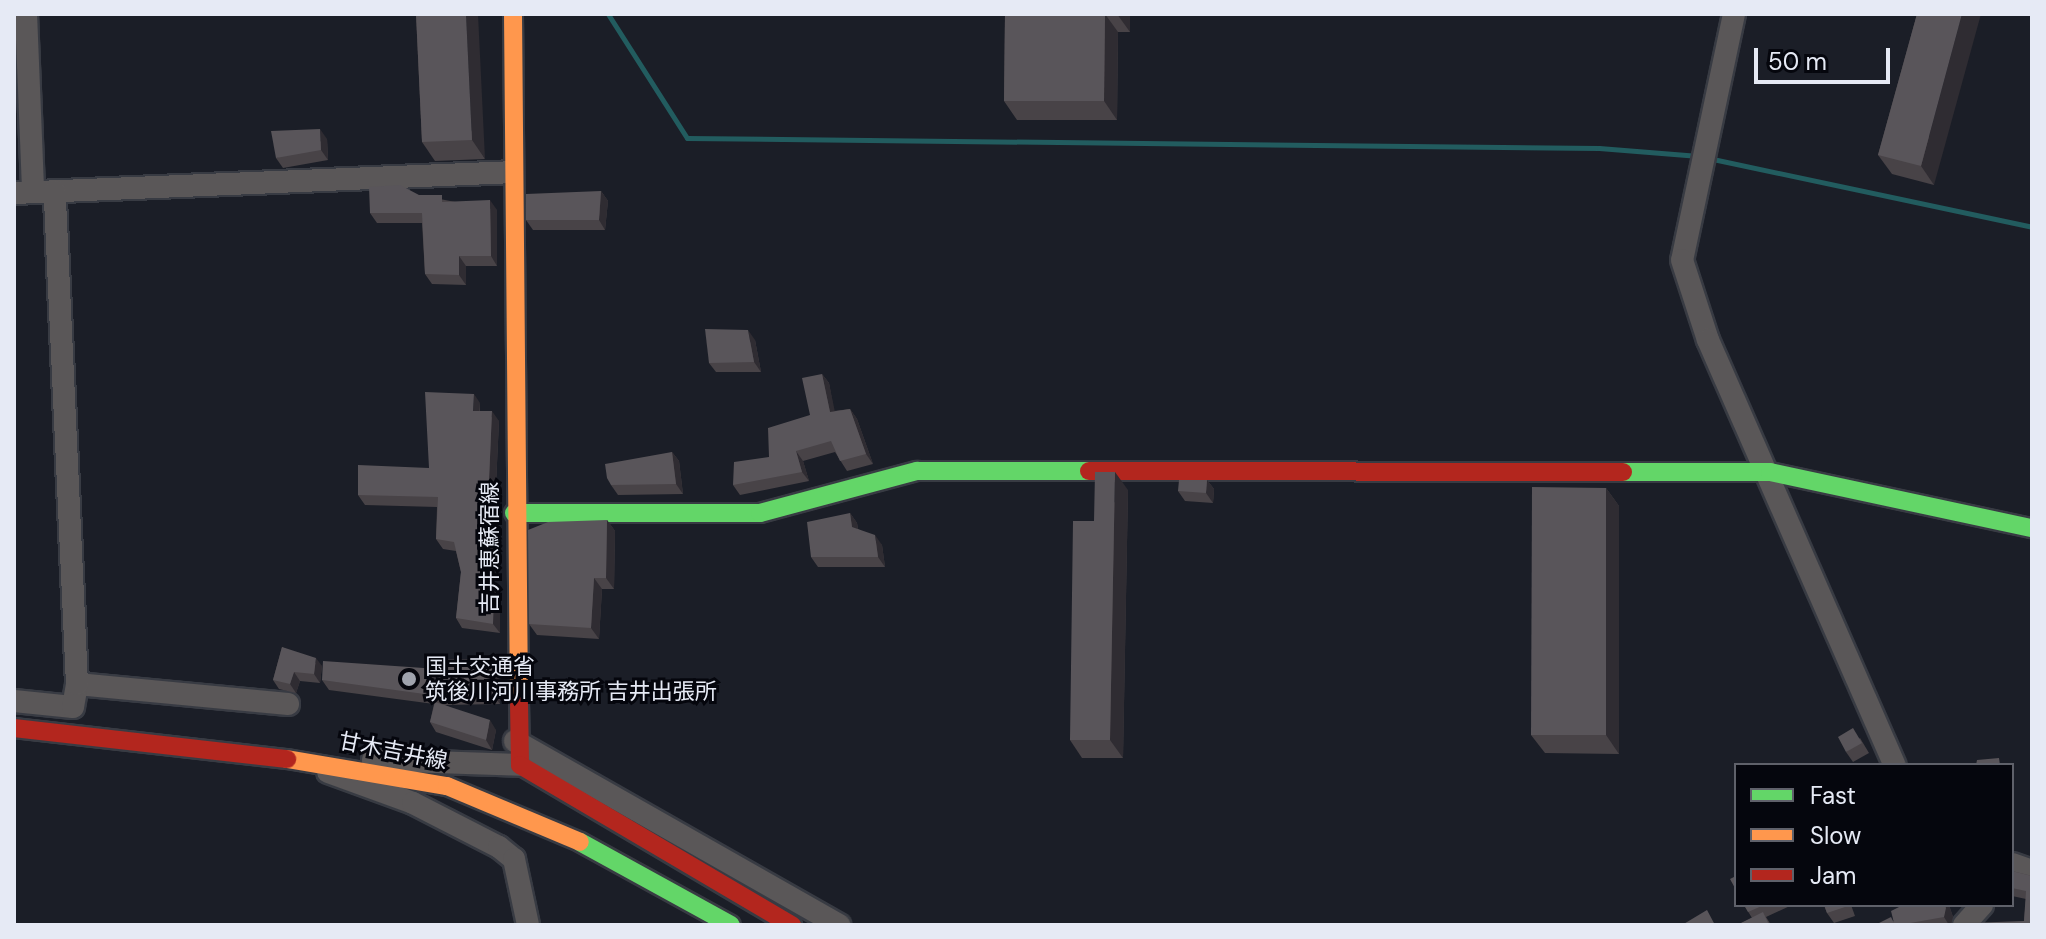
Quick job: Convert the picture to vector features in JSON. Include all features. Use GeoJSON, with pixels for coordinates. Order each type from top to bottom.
{"type":"FeatureCollection","features":[{"type":"Feature","properties":{"kind":"main road","name":"吉井恵蘇宿線"},"geometry":{"type":"LineString","coordinates":[[513,14],[509,172],[515,741],[520,765]]}},
{"type":"Feature","properties":{"kind":"main road"},"geometry":{"type":"LineString","coordinates":[[514,513],[760,513],[917,471],[1770,472],[2032,528]]}},
{"type":"Feature","properties":{"kind":"main road","name":"甘木吉井線"},"geometry":{"type":"LineString","coordinates":[[14,728],[284,757],[447,786],[541,820],[731,925]]}},
{"type":"Feature","properties":{"kind":"main road"},"geometry":{"type":"LineString","coordinates":[[520,765],[792,925]]}},
{"type":"Feature","properties":{"kind":"street"},"geometry":{"type":"LineString","coordinates":[[14,701],[73,707],[77,684],[34,192],[26,14]]}},
{"type":"Feature","properties":{"kind":"street"},"geometry":{"type":"LineString","coordinates":[[1734,14],[1682,260],[1708,340],[1770,472],[1894,763]]}},
{"type":"Feature","properties":{"kind":"street"},"geometry":{"type":"LineString","coordinates":[[34,192],[509,172]]}},
{"type":"Feature","properties":{"kind":"street"},"geometry":{"type":"LineString","coordinates":[[77,684],[288,704]]}},
{"type":"Feature","properties":{"kind":"street"},"geometry":{"type":"LineString","coordinates":[[515,741],[839,925]]}},
{"type":"Feature","properties":{"kind":"street"},"geometry":{"type":"LineString","coordinates":[[284,757],[520,765]]}},
{"type":"Feature","properties":{"kind":"street"},"geometry":{"type":"LineString","coordinates":[[284,757],[413,803],[499,847],[514,859],[528,925]]}},
{"type":"Feature","properties":{"kind":"street"},"geometry":{"type":"LineString","coordinates":[[1964,925],[1980,907]]}},
{"type":"Feature","properties":{"kind":"building"},"geometry":{"type":"Polygon","coordinates":[[[416,14],[466,14],[472,140],[422,142],[416,14]]]}},
{"type":"Feature","properties":{"kind":"building"},"geometry":{"type":"Polygon","coordinates":[[[1005,14],[1105,14],[1104,101],[1004,101],[1005,14]]]}},
{"type":"Feature","properties":{"kind":"building"},"geometry":{"type":"Polygon","coordinates":[[[1917,14],[1962,14],[1921,166],[1878,155],[1917,14]]]}},
{"type":"Feature","properties":{"kind":"building"},"geometry":{"type":"Polygon","coordinates":[[[320,129],[321,150],[276,158],[271,131],[320,129]]]}},
{"type":"Feature","properties":{"kind":"building"},"geometry":{"type":"Polygon","coordinates":[[[400,185],[419,195],[442,195],[442,202],[490,200],[491,256],[459,256],[459,275],[425,274],[422,213],[370,213],[369,187],[400,185]]]}},
{"type":"Feature","properties":{"kind":"building"},"geometry":{"type":"Polygon","coordinates":[[[601,191],[599,220],[526,220],[526,194],[601,191]]]}},
{"type":"Feature","properties":{"kind":"building"},"geometry":{"type":"Polygon","coordinates":[[[705,329],[748,330],[754,362],[709,363],[705,329]]]}},
{"type":"Feature","properties":{"kind":"building"},"geometry":{"type":"Polygon","coordinates":[[[822,374],[830,412],[850,409],[866,454],[840,461],[831,441],[796,451],[802,472],[733,485],[734,462],[769,457],[768,428],[810,415],[802,378],[822,374]]]}},
{"type":"Feature","properties":{"kind":"building"},"geometry":{"type":"Polygon","coordinates":[[[425,392],[474,394],[473,411],[492,411],[487,527],[493,527],[493,553],[485,553],[483,585],[494,590],[493,624],[456,618],[461,572],[454,542],[436,539],[438,497],[358,495],[358,465],[429,468],[425,392]]]}},
{"type":"Feature","properties":{"kind":"building"},"geometry":{"type":"Polygon","coordinates":[[[672,452],[676,484],[611,485],[607,478],[605,464],[672,452]]]}},
{"type":"Feature","properties":{"kind":"building"},"geometry":{"type":"Polygon","coordinates":[[[1095,472],[1115,472],[1110,740],[1070,740],[1073,521],[1094,521],[1095,472]]]}},
{"type":"Feature","properties":{"kind":"building"},"geometry":{"type":"Polygon","coordinates":[[[1179,480],[1207,480],[1206,493],[1178,491],[1179,480]]]}},
{"type":"Feature","properties":{"kind":"building"},"geometry":{"type":"Polygon","coordinates":[[[1532,487],[1606,488],[1606,735],[1531,735],[1532,487]]]}},
{"type":"Feature","properties":{"kind":"building"},"geometry":{"type":"Polygon","coordinates":[[[850,513],[852,527],[875,535],[878,557],[811,557],[807,522],[850,513]]]}},
{"type":"Feature","properties":{"kind":"building"},"geometry":{"type":"Polygon","coordinates":[[[607,520],[606,578],[594,578],[591,628],[529,624],[528,530],[548,522],[607,520]]]}},
{"type":"Feature","properties":{"kind":"building"},"geometry":{"type":"Polygon","coordinates":[[[282,647],[316,658],[314,674],[294,672],[290,684],[273,680],[282,647]]]}},
{"type":"Feature","properties":{"kind":"building"},"geometry":{"type":"Polygon","coordinates":[[[438,659],[492,659],[493,694],[439,696],[322,680],[323,661],[438,669],[438,659]]]}},
{"type":"Feature","properties":{"kind":"building"},"geometry":{"type":"Polygon","coordinates":[[[435,702],[490,720],[486,740],[430,722],[435,702]]]}},
{"type":"Feature","properties":{"kind":"building"},"geometry":{"type":"Polygon","coordinates":[[[1853,728],[1862,743],[1846,752],[1838,737],[1853,728]]]}},
{"type":"Feature","properties":{"kind":"building"},"geometry":{"type":"Polygon","coordinates":[[[1999,758],[2000,763],[1976,763],[1977,760],[1999,758]]]}},
{"type":"Feature","properties":{"kind":"building"},"geometry":{"type":"Polygon","coordinates":[[[2014,872],[2032,876],[2032,925],[1969,925],[2024,921],[2026,891],[2014,888],[2014,872]]]}},
{"type":"Feature","properties":{"kind":"building"},"geometry":{"type":"Polygon","coordinates":[[[1825,907],[1845,907],[1827,913],[1825,907]]]}},
{"type":"Feature","properties":{"kind":"building"},"geometry":{"type":"Polygon","coordinates":[[[1899,907],[1946,908],[1944,917],[1899,925],[1875,925],[1891,917],[1894,923],[1891,911],[1899,907]]]}},
{"type":"Feature","properties":{"kind":"building"},"geometry":{"type":"Polygon","coordinates":[[[1707,910],[1715,925],[1682,925],[1707,910]]]}},
{"type":"Feature","properties":{"kind":"building"},"geometry":{"type":"Polygon","coordinates":[[[1763,912],[1769,925],[1737,925],[1763,912]]]}},
{"type":"Feature","properties":{"kind":"waterway"},"geometry":{"type":"LineString","coordinates":[[608,14],[687,138],[1599,148],[1699,156]]}},
{"type":"Feature","properties":{"kind":"waterway"},"geometry":{"type":"LineString","coordinates":[[1708,158],[2032,227]]}},
{"type":"Feature","properties":{"kind":"traffic: fast"},"geometry":{"type":"LineString","coordinates":[[514,513],[760,513],[917,471],[1089,471]]}},
{"type":"Feature","properties":{"kind":"traffic: fast"},"geometry":{"type":"LineString","coordinates":[[1623,472],[1770,472],[2032,528]]}},
{"type":"Feature","properties":{"kind":"traffic: fast"},"geometry":{"type":"LineString","coordinates":[[580,842],[731,925]]}},
{"type":"Feature","properties":{"kind":"traffic: slow"},"geometry":{"type":"LineString","coordinates":[[513,14],[519,701]]}},
{"type":"Feature","properties":{"kind":"traffic: slow"},"geometry":{"type":"LineString","coordinates":[[287,759],[447,786],[580,842]]}},
{"type":"Feature","properties":{"kind":"traffic: jam"},"geometry":{"type":"LineString","coordinates":[[1089,471],[1623,472]]}},
{"type":"Feature","properties":{"kind":"traffic: jam"},"geometry":{"type":"LineString","coordinates":[[519,701],[520,765],[792,925]]}},
{"type":"Feature","properties":{"kind":"traffic: jam"},"geometry":{"type":"LineString","coordinates":[[14,728],[287,759]]}},
{"type":"Feature","properties":{"kind":"place","name":"国土交通省 筑後川河川事務所 吉井出張所"},"geometry":{"type":"Point","coordinates":[409,679]}}]}
